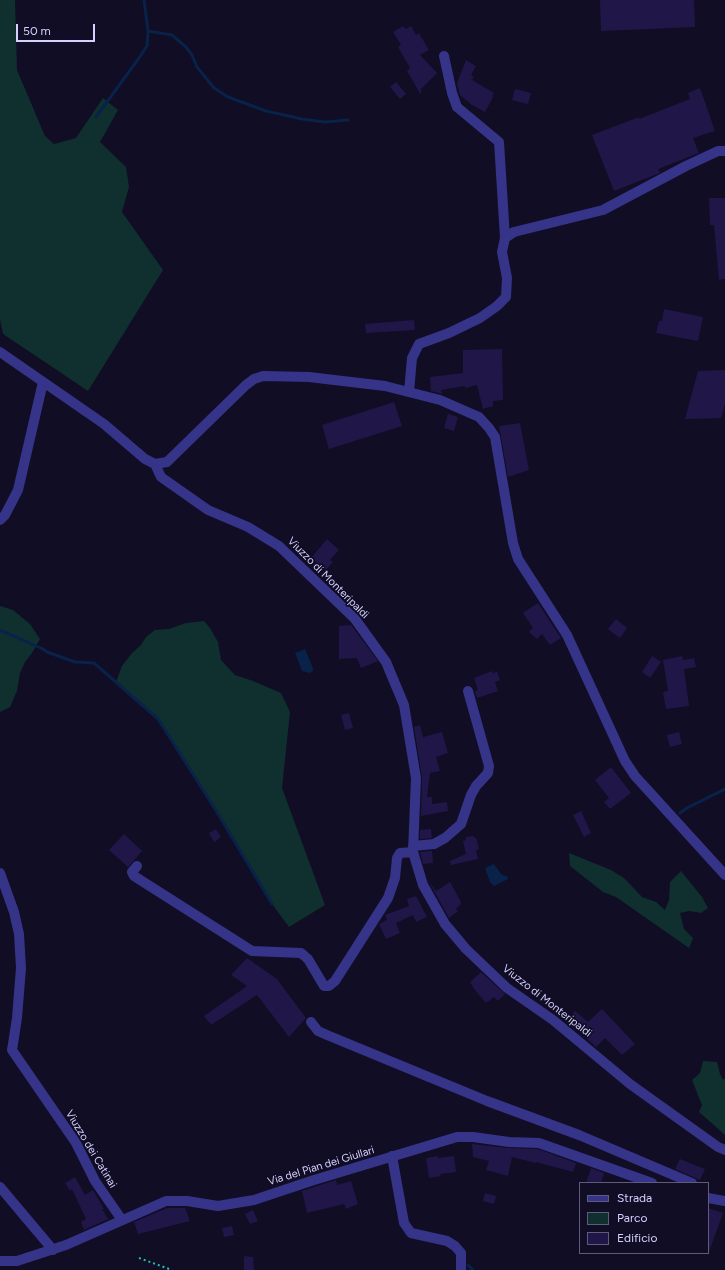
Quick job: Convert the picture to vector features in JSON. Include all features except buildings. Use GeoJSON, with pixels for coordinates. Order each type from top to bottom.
{"type":"FeatureCollection","features":[{"type":"Feature","properties":{"kind":"street"},"geometry":{"type":"LineString","coordinates":[[408,392],[412,358],[419,344],[449,333],[480,318],[497,306],[506,297],[506,278],[502,252],[505,238],[499,142],[457,107],[452,93],[444,56]]}},
{"type":"Feature","properties":{"kind":"street"},"geometry":{"type":"LineString","coordinates":[[505,238],[514,232],[603,210],[686,166],[718,151],[725,151]]}},
{"type":"Feature","properties":{"kind":"street"},"geometry":{"type":"LineString","coordinates":[[0,352],[104,424],[145,458],[155,464],[167,462],[246,385],[254,379],[263,376],[274,375],[316,378],[385,386],[440,400],[480,417],[495,437],[512,543],[518,558],[567,635],[625,761],[635,776],[725,876]]}},
{"type":"Feature","properties":{"kind":"street"},"geometry":{"type":"LineString","coordinates":[[0,520],[5,516],[18,490],[43,382]]}},
{"type":"Feature","properties":{"kind":"street","name":"Viuzzo di Monteripaldi"},"geometry":{"type":"LineString","coordinates":[[155,464],[161,477],[208,510],[248,527],[279,546],[355,620],[386,662],[406,712],[416,778],[413,849],[423,885],[445,924],[466,949],[507,988],[553,1020],[630,1084],[718,1147],[725,1150]]}},
{"type":"Feature","properties":{"kind":"street"},"geometry":{"type":"LineString","coordinates":[[137,866],[132,872],[134,876],[248,949],[252,951],[301,953],[308,959],[324,986],[329,986],[335,981],[343,970],[388,898],[395,878],[397,858],[400,853],[434,844],[445,838],[460,824],[476,786],[488,773],[489,766],[468,691]]}},
{"type":"Feature","properties":{"kind":"street","name":"Viuzzo dei Catinai"},"geometry":{"type":"LineString","coordinates":[[0,873],[14,912],[18,934],[20,961],[17,1018],[12,1050],[76,1143],[95,1181],[122,1220]]}},
{"type":"Feature","properties":{"kind":"street"},"geometry":{"type":"LineString","coordinates":[[311,1022],[318,1031],[327,1035],[487,1101],[579,1135],[690,1182]]}},
{"type":"Feature","properties":{"kind":"street","name":"Via del Pian dei Giullari"},"geometry":{"type":"LineString","coordinates":[[0,1261],[17,1260],[53,1250],[166,1201],[187,1201],[218,1206],[254,1200],[314,1180],[457,1137],[539,1143],[649,1182]]}},
{"type":"Feature","properties":{"kind":"street"},"geometry":{"type":"LineString","coordinates":[[392,1156],[404,1223],[411,1233],[447,1241],[454,1246],[461,1253],[461,1270]]}},
{"type":"Feature","properties":{"kind":"street"},"geometry":{"type":"LineString","coordinates":[[0,1186],[53,1250]]}},
{"type":"Feature","properties":{"kind":"street"},"geometry":{"type":"LineString","coordinates":[[709,1198],[725,1201]]}},
{"type":"Feature","properties":{"kind":"path"},"geometry":{"type":"LineString","coordinates":[[139,1258],[172,1270]]}},
{"type":"Feature","properties":{"kind":"green space"},"geometry":{"type":"Polygon","coordinates":[[[0,0],[15,0],[17,70],[45,136],[54,144],[76,138],[103,98],[118,110],[100,142],[126,167],[129,187],[122,212],[163,270],[88,391],[3,334],[0,319],[0,0]]]}},
{"type":"Feature","properties":{"kind":"green space"},"geometry":{"type":"Polygon","coordinates":[[[0,606],[13,610],[30,624],[40,639],[25,662],[20,673],[17,691],[10,707],[0,712],[0,606]]]}},
{"type":"Feature","properties":{"kind":"green space"},"geometry":{"type":"Polygon","coordinates":[[[204,621],[218,642],[221,660],[235,675],[281,693],[290,712],[282,788],[325,905],[289,927],[272,904],[215,809],[158,719],[116,682],[122,666],[132,653],[141,645],[146,637],[155,630],[169,629],[186,623],[204,621]]]}},
{"type":"Feature","properties":{"kind":"green space"},"geometry":{"type":"Polygon","coordinates":[[[569,853],[611,870],[624,878],[642,897],[656,902],[665,910],[669,900],[670,882],[681,871],[702,897],[708,908],[701,913],[689,911],[680,913],[684,929],[693,938],[689,948],[616,897],[603,892],[570,866],[569,853]]]}},
{"type":"Feature","properties":{"kind":"green space"},"geometry":{"type":"Polygon","coordinates":[[[703,1061],[717,1062],[723,1080],[725,1078],[725,1135],[699,1112],[702,1105],[692,1080],[700,1073],[703,1061]]]}},
{"type":"Feature","properties":{"kind":"water"},"geometry":{"type":"Polygon","coordinates":[[[305,649],[313,668],[313,671],[310,673],[302,671],[295,653],[305,649]]]}},
{"type":"Feature","properties":{"kind":"water"},"geometry":{"type":"Polygon","coordinates":[[[494,864],[502,875],[507,876],[508,879],[494,886],[490,882],[485,868],[494,864]]]}},
{"type":"Feature","properties":{"kind":"waterway"},"geometry":{"type":"LineString","coordinates":[[96,117],[147,46],[148,31],[144,0]]}},
{"type":"Feature","properties":{"kind":"waterway"},"geometry":{"type":"LineString","coordinates":[[148,31],[172,35],[186,47],[192,55],[197,67],[214,88],[228,97],[266,111],[302,119],[325,122],[348,120]]}},
{"type":"Feature","properties":{"kind":"waterway"},"geometry":{"type":"LineString","coordinates":[[0,630],[47,652],[75,662],[94,663],[158,719],[215,809],[272,904]]}},
{"type":"Feature","properties":{"kind":"waterway"},"geometry":{"type":"LineString","coordinates":[[680,813],[725,789]]}},
{"type":"Feature","properties":{"kind":"waterway"},"geometry":{"type":"LineString","coordinates":[[468,1265],[473,1270]]}}]}
